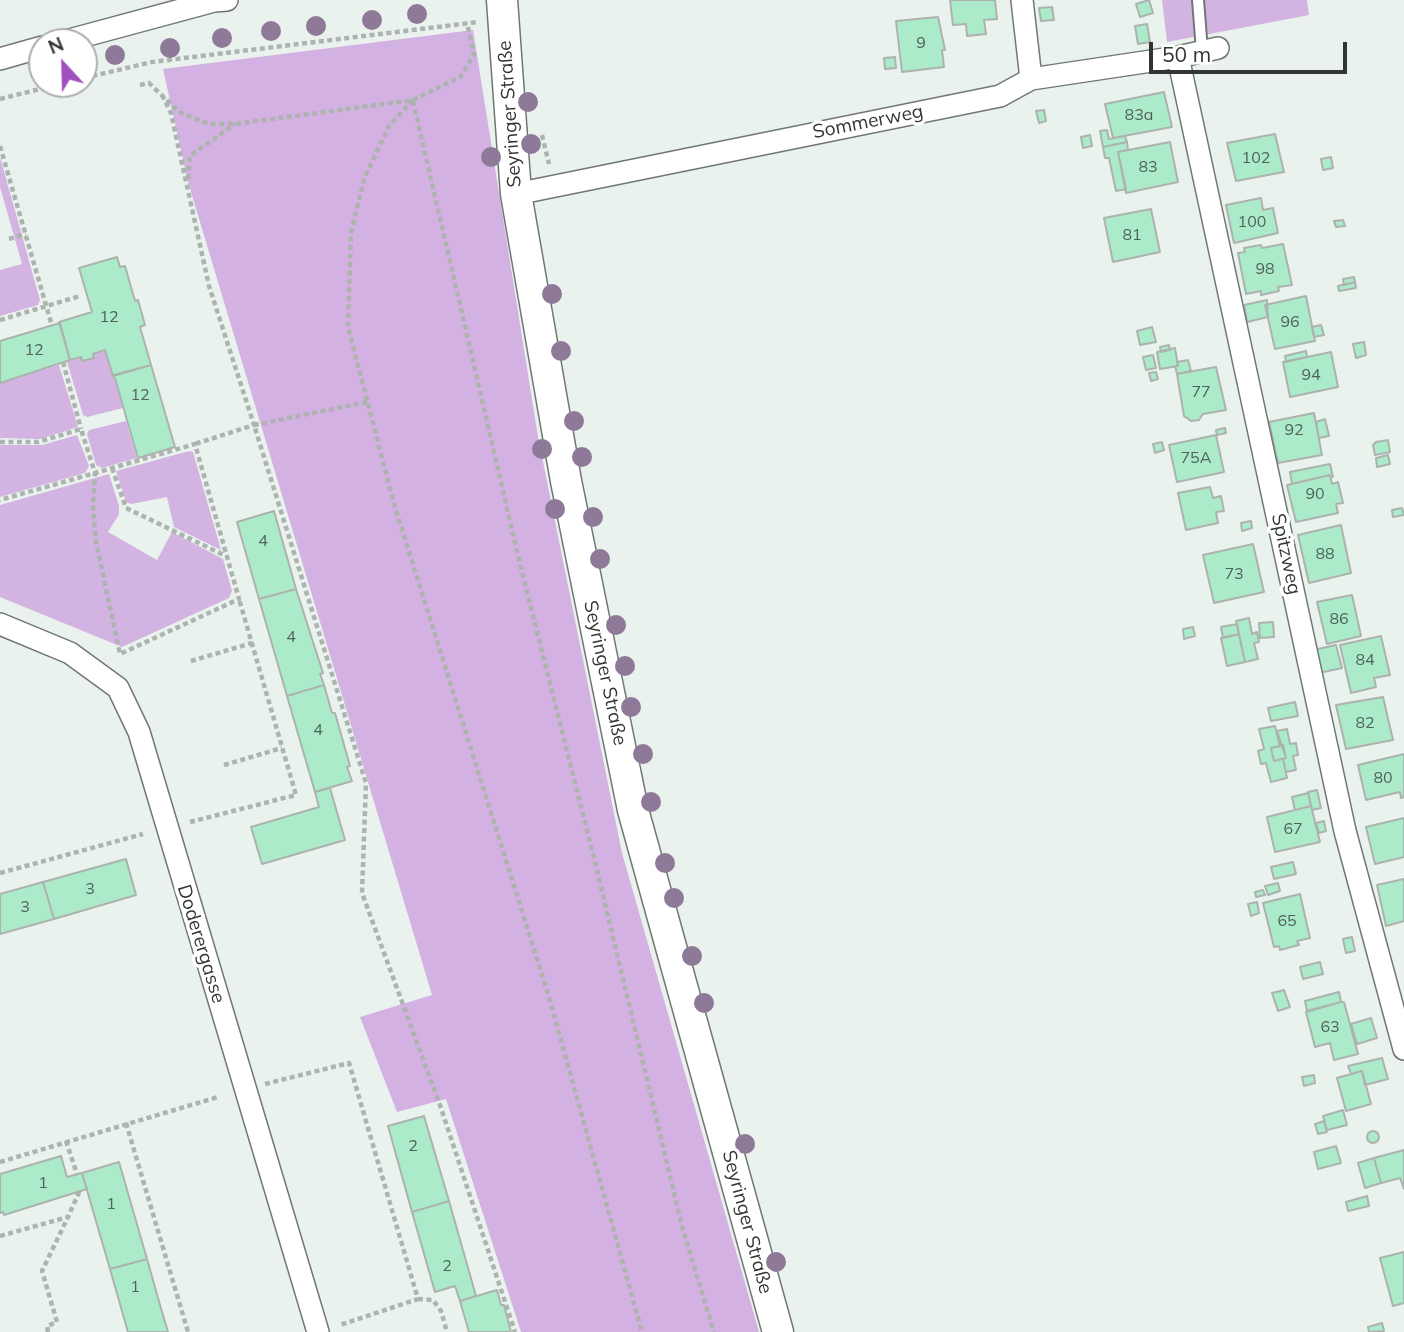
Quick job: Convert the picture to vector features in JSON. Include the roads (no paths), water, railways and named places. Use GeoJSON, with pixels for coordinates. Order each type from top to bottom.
{"type":"FeatureCollection","features":[{"type":"Feature","properties":{"kind":"main road","name":"Seyringer Straße"},"geometry":{"type":"LineString","coordinates":[[503,10],[516,194],[566,481],[633,810],[778,1332]]}},
{"type":"Feature","properties":{"kind":"street"},"geometry":{"type":"LineString","coordinates":[[98,32],[214,1],[227,0]]}},
{"type":"Feature","properties":{"kind":"street"},"geometry":{"type":"LineString","coordinates":[[1022,0],[1031,79]]}},
{"type":"Feature","properties":{"kind":"street","name":"Sommerweg"},"geometry":{"type":"LineString","coordinates":[[516,194],[1000,96],[1031,79],[1178,57],[1210,49]]}},
{"type":"Feature","properties":{"kind":"street"},"geometry":{"type":"LineString","coordinates":[[0,59],[28,51]]}},
{"type":"Feature","properties":{"kind":"street","name":"Spitzweg"},"geometry":{"type":"LineString","coordinates":[[1178,57],[1345,831],[1404,1049]]}},
{"type":"Feature","properties":{"kind":"street","name":"Doderergasse"},"geometry":{"type":"LineString","coordinates":[[0,624],[70,653],[118,688],[139,732],[326,1330]]}},
{"type":"Feature","properties":{"kind":"lane"},"geometry":{"type":"LineString","coordinates":[[1198,0],[1210,49]]}}]}
